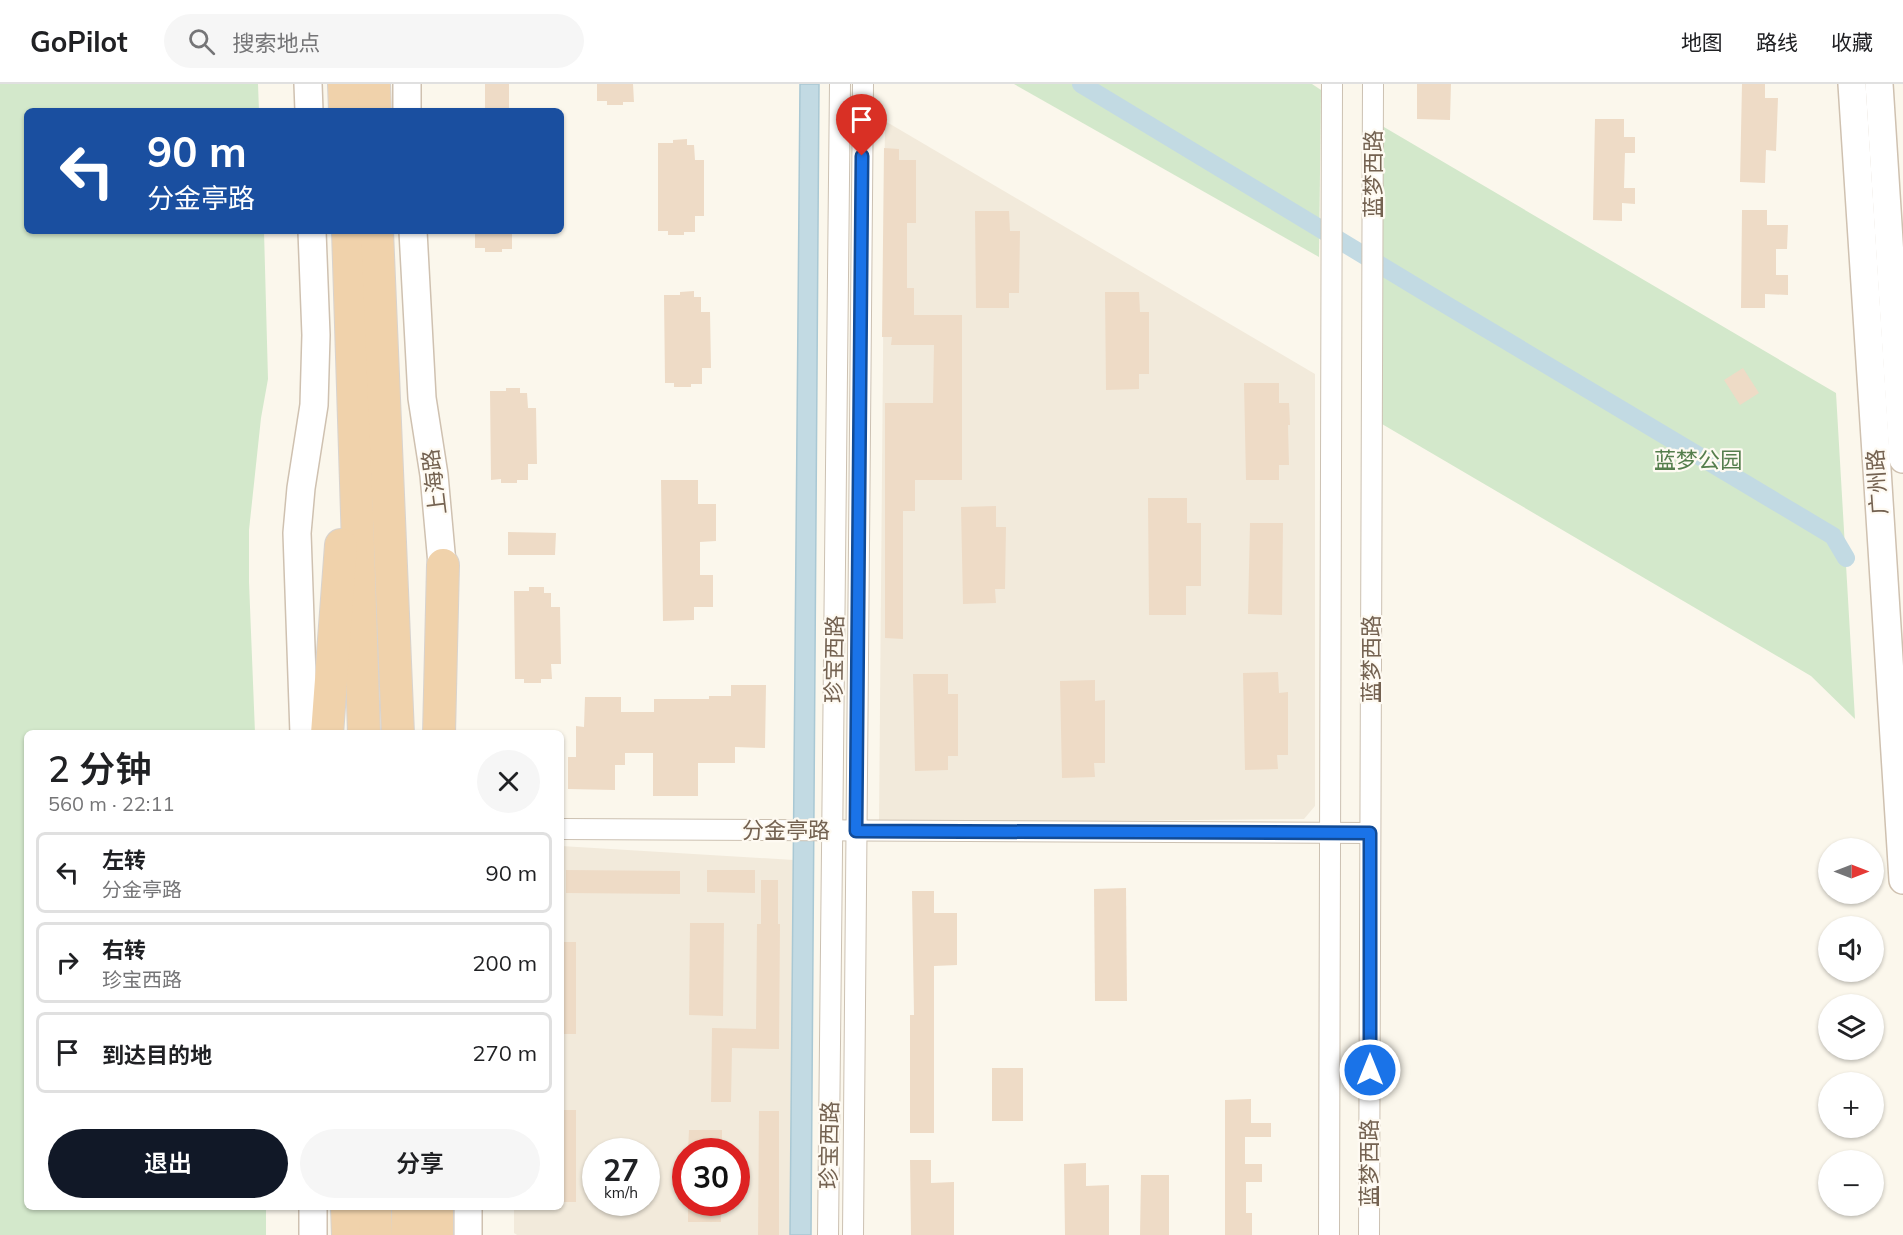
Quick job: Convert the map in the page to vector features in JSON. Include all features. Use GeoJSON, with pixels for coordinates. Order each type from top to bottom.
{"type":"FeatureCollection","features":[{"type":"Feature","properties":{"kind":"highway"},"geometry":{"type":"LineString","coordinates":[[344,84],[345,108]]}},
{"type":"Feature","properties":{"kind":"highway"},"geometry":{"type":"LineString","coordinates":[[374,84],[375,108]]}},
{"type":"Feature","properties":{"kind":"highway"},"geometry":{"type":"LineString","coordinates":[[348,234],[364,730]]}},
{"type":"Feature","properties":{"kind":"highway","name":"上海路"},"geometry":{"type":"LineString","coordinates":[[378,234],[398,730]]}},
{"type":"Feature","properties":{"kind":"highway"},"geometry":{"type":"LineString","coordinates":[[382,348],[410,558],[419,730]]}},
{"type":"Feature","properties":{"kind":"highway"},"geometry":{"type":"LineString","coordinates":[[344,730],[341,414],[352,362]]}},
{"type":"Feature","properties":{"kind":"highway"},"geometry":{"type":"LineString","coordinates":[[327,730],[341,553]]}},
{"type":"Feature","properties":{"kind":"highway"},"geometry":{"type":"LineString","coordinates":[[439,730],[442,565]]}},
{"type":"Feature","properties":{"kind":"highway"},"geometry":{"type":"LineString","coordinates":[[355,1227],[373,1210]]}},
{"type":"Feature","properties":{"kind":"highway"},"geometry":{"type":"LineString","coordinates":[[408,1210],[408,1235]]}},
{"type":"Feature","properties":{"kind":"highway"},"geometry":{"type":"LineString","coordinates":[[437,1210],[437,1235]]}},
{"type":"Feature","properties":{"kind":"main road"},"geometry":{"type":"LineString","coordinates":[[308,84],[309,108]]}},
{"type":"Feature","properties":{"kind":"main road"},"geometry":{"type":"LineString","coordinates":[[406,84],[407,108]]}},
{"type":"Feature","properties":{"kind":"main road","name":"广州路"},"geometry":{"type":"LineString","coordinates":[[1852,84],[1903,880]]}},
{"type":"Feature","properties":{"kind":"main road","name":"广州路"},"geometry":{"type":"LineString","coordinates":[[1880,84],[1903,459]]}},
{"type":"Feature","properties":{"kind":"main road"},"geometry":{"type":"LineString","coordinates":[[304,730],[297,533],[301,488],[314,405],[316,335],[312,234]]}},
{"type":"Feature","properties":{"kind":"main road","name":"上海路"},"geometry":{"type":"LineString","coordinates":[[413,234],[423,398],[434,475],[454,730]]}},
{"type":"Feature","properties":{"kind":"main road"},"geometry":{"type":"LineString","coordinates":[[314,1210],[314,1235]]}},
{"type":"Feature","properties":{"kind":"main road"},"geometry":{"type":"LineString","coordinates":[[468,1210],[468,1235]]}},
{"type":"Feature","properties":{"kind":"street","name":"珍宝西路"},"geometry":{"type":"LineString","coordinates":[[828,1235],[840,84]]}},
{"type":"Feature","properties":{"kind":"street","name":"珍宝西路"},"geometry":{"type":"LineString","coordinates":[[853,1235],[863,84]]}},
{"type":"Feature","properties":{"kind":"street","name":"蓝梦西路"},"geometry":{"type":"LineString","coordinates":[[1329,1235],[1332,84]]}},
{"type":"Feature","properties":{"kind":"street","name":"蓝梦西路"},"geometry":{"type":"LineString","coordinates":[[1369,1235],[1373,84]]}},
{"type":"Feature","properties":{"kind":"street","name":"分金亭路"},"geometry":{"type":"LineString","coordinates":[[564,829],[1370,833]]}},
{"type":"Feature","properties":{"kind":"shaded area"},"geometry":{"type":"Polygon","coordinates":[[[885,121],[1315,374],[1315,806],[1304,819],[879,823],[885,121]]]}},
{"type":"Feature","properties":{"kind":"shaded area"},"geometry":{"type":"Polygon","coordinates":[[[564,846],[794,860],[790,1235],[517,1235],[514,1233],[514,1210],[564,1210],[564,846]]]}},
{"type":"Feature","properties":{"kind":"green space"},"geometry":{"type":"Polygon","coordinates":[[[0,84],[258,84],[259,108],[24,108],[24,234],[264,234],[268,379],[261,418],[249,530],[255,730],[24,730],[24,1210],[266,1210],[266,1235],[0,1235],[0,84]]]}},
{"type":"Feature","properties":{"kind":"green space"},"geometry":{"type":"Polygon","coordinates":[[[1014,84],[1312,84],[1321,90],[1319,257],[1014,84]]]}},
{"type":"Feature","properties":{"kind":"green space","name":"蓝梦公园"},"geometry":{"type":"Polygon","coordinates":[[[1372,120],[1836,393],[1855,719],[1811,676],[1370,417],[1372,120]]]}},
{"type":"Feature","properties":{"kind":"water"},"geometry":{"type":"Polygon","coordinates":[[[800,84],[819,84],[811,1235],[790,1235],[800,84]]]}},
{"type":"Feature","properties":{"kind":"building"},"geometry":{"type":"Polygon","coordinates":[[[485,84],[509,84],[509,108],[485,108],[485,84]]]}},
{"type":"Feature","properties":{"kind":"building"},"geometry":{"type":"Polygon","coordinates":[[[597,84],[633,84],[634,102],[607,105],[607,101],[597,101],[597,84]]]}},
{"type":"Feature","properties":{"kind":"building"},"geometry":{"type":"Polygon","coordinates":[[[1417,84],[1451,84],[1450,120],[1417,119],[1417,84]]]}},
{"type":"Feature","properties":{"kind":"building"},"geometry":{"type":"Polygon","coordinates":[[[1742,84],[1765,84],[1765,98],[1778,98],[1776,151],[1766,150],[1765,183],[1740,182],[1742,84]]]}},
{"type":"Feature","properties":{"kind":"building"},"geometry":{"type":"Polygon","coordinates":[[[1595,119],[1624,119],[1624,137],[1635,137],[1635,153],[1625,153],[1624,188],[1635,188],[1635,204],[1622,203],[1622,221],[1593,220],[1595,119]]]}},
{"type":"Feature","properties":{"kind":"building"},"geometry":{"type":"Polygon","coordinates":[[[687,139],[687,145],[694,145],[695,160],[704,160],[704,216],[695,216],[695,232],[668,235],[668,231],[658,231],[658,143],[673,143],[673,140],[687,139]]]}},
{"type":"Feature","properties":{"kind":"building"},"geometry":{"type":"Polygon","coordinates":[[[884,148],[899,149],[899,160],[916,160],[916,223],[907,223],[907,288],[914,288],[914,315],[962,315],[962,480],[915,480],[915,511],[903,511],[903,639],[885,638],[885,403],[933,403],[934,345],[891,345],[892,337],[882,337],[884,148]]]}},
{"type":"Feature","properties":{"kind":"building"},"geometry":{"type":"Polygon","coordinates":[[[1742,210],[1767,210],[1767,225],[1788,225],[1787,249],[1776,249],[1776,275],[1788,275],[1788,295],[1765,294],[1765,308],[1741,308],[1742,210]]]}},
{"type":"Feature","properties":{"kind":"building"},"geometry":{"type":"Polygon","coordinates":[[[975,211],[1009,211],[1010,231],[1020,231],[1019,293],[1009,293],[1009,308],[976,308],[975,211]]]}},
{"type":"Feature","properties":{"kind":"building"},"geometry":{"type":"Polygon","coordinates":[[[475,234],[512,234],[512,249],[502,249],[502,252],[485,252],[485,248],[475,248],[475,234]]]}},
{"type":"Feature","properties":{"kind":"building"},"geometry":{"type":"Polygon","coordinates":[[[694,291],[694,297],[701,297],[701,312],[710,312],[711,368],[702,368],[702,384],[691,384],[691,387],[674,387],[674,383],[665,383],[664,295],[680,295],[680,292],[694,291]]]}},
{"type":"Feature","properties":{"kind":"building"},"geometry":{"type":"Polygon","coordinates":[[[1105,292],[1139,292],[1140,312],[1149,312],[1149,374],[1139,374],[1139,389],[1106,390],[1105,292]]]}},
{"type":"Feature","properties":{"kind":"building"},"geometry":{"type":"Polygon","coordinates":[[[1743,368],[1759,393],[1740,405],[1724,380],[1743,368]]]}},
{"type":"Feature","properties":{"kind":"building"},"geometry":{"type":"Polygon","coordinates":[[[1244,383],[1279,383],[1279,403],[1289,403],[1289,465],[1279,465],[1279,480],[1246,480],[1244,383]]]}},
{"type":"Feature","properties":{"kind":"building"},"geometry":{"type":"Polygon","coordinates":[[[506,388],[520,388],[520,393],[527,393],[528,408],[536,408],[537,464],[528,464],[528,480],[517,480],[517,483],[501,483],[501,479],[491,480],[490,391],[506,391],[506,388]]]}},
{"type":"Feature","properties":{"kind":"building"},"geometry":{"type":"Polygon","coordinates":[[[661,480],[698,480],[698,504],[716,504],[716,541],[700,542],[700,575],[713,575],[713,607],[694,607],[694,620],[663,621],[661,480]]]}},
{"type":"Feature","properties":{"kind":"building"},"geometry":{"type":"Polygon","coordinates":[[[1148,498],[1187,498],[1187,523],[1201,523],[1201,586],[1186,586],[1186,615],[1149,615],[1148,498]]]}},
{"type":"Feature","properties":{"kind":"building"},"geometry":{"type":"Polygon","coordinates":[[[996,506],[996,527],[1006,527],[1005,589],[995,589],[996,603],[963,604],[961,507],[996,506]]]}},
{"type":"Feature","properties":{"kind":"building"},"geometry":{"type":"Polygon","coordinates":[[[1250,523],[1283,523],[1282,615],[1248,614],[1250,523]]]}},
{"type":"Feature","properties":{"kind":"building"},"geometry":{"type":"Polygon","coordinates":[[[508,532],[556,533],[555,555],[508,555],[508,532]]]}},
{"type":"Feature","properties":{"kind":"building"},"geometry":{"type":"Polygon","coordinates":[[[529,587],[544,587],[544,593],[551,593],[551,607],[560,607],[561,664],[551,664],[552,679],[541,679],[541,683],[524,683],[524,679],[515,679],[514,591],[529,591],[529,587]]]}},
{"type":"Feature","properties":{"kind":"building"},"geometry":{"type":"Polygon","coordinates":[[[1278,672],[1279,693],[1288,692],[1288,755],[1277,755],[1278,769],[1245,770],[1243,673],[1278,672]]]}},
{"type":"Feature","properties":{"kind":"building"},"geometry":{"type":"Polygon","coordinates":[[[913,674],[948,674],[948,694],[958,694],[958,756],[948,756],[948,770],[915,771],[913,674]]]}},
{"type":"Feature","properties":{"kind":"building"},"geometry":{"type":"Polygon","coordinates":[[[1095,680],[1095,701],[1105,700],[1105,763],[1094,763],[1095,777],[1062,778],[1060,681],[1095,680]]]}},
{"type":"Feature","properties":{"kind":"building"},"geometry":{"type":"Polygon","coordinates":[[[731,685],[766,685],[765,748],[735,747],[735,763],[698,763],[698,796],[653,796],[653,753],[625,753],[625,765],[615,765],[615,790],[568,789],[568,757],[576,757],[576,726],[584,727],[585,697],[621,697],[621,712],[654,712],[654,699],[709,699],[709,696],[731,696],[731,685]]]}},
{"type":"Feature","properties":{"kind":"building"},"geometry":{"type":"Polygon","coordinates":[[[566,870],[680,871],[680,894],[566,893],[566,870]]]}},
{"type":"Feature","properties":{"kind":"building"},"geometry":{"type":"Polygon","coordinates":[[[707,870],[755,870],[755,893],[707,892],[707,870]]]}},
{"type":"Feature","properties":{"kind":"building"},"geometry":{"type":"Polygon","coordinates":[[[761,880],[778,880],[779,1049],[732,1048],[731,1102],[711,1102],[712,1028],[756,1029],[757,924],[761,924],[761,880]]]}},
{"type":"Feature","properties":{"kind":"building"},"geometry":{"type":"Polygon","coordinates":[[[1126,888],[1127,1001],[1095,1001],[1094,889],[1126,888]]]}},
{"type":"Feature","properties":{"kind":"building"},"geometry":{"type":"Polygon","coordinates":[[[912,891],[934,891],[934,913],[957,913],[957,965],[934,966],[934,1133],[910,1133],[910,1015],[914,1015],[912,891]]]}},
{"type":"Feature","properties":{"kind":"building"},"geometry":{"type":"Polygon","coordinates":[[[690,923],[724,923],[723,1016],[689,1015],[690,923]]]}},
{"type":"Feature","properties":{"kind":"building"},"geometry":{"type":"Polygon","coordinates":[[[564,942],[576,942],[576,1034],[564,1034],[564,942]]]}},
{"type":"Feature","properties":{"kind":"building"},"geometry":{"type":"Polygon","coordinates":[[[992,1068],[1023,1068],[1023,1121],[992,1121],[992,1068]]]}},
{"type":"Feature","properties":{"kind":"building"},"geometry":{"type":"Polygon","coordinates":[[[1251,1099],[1251,1123],[1271,1123],[1271,1137],[1245,1137],[1245,1164],[1262,1164],[1262,1182],[1246,1182],[1246,1213],[1252,1213],[1252,1235],[1225,1235],[1225,1100],[1251,1099]]]}},
{"type":"Feature","properties":{"kind":"building"},"geometry":{"type":"Polygon","coordinates":[[[564,1110],[576,1110],[576,1202],[564,1202],[564,1110]]]}},
{"type":"Feature","properties":{"kind":"building"},"geometry":{"type":"Polygon","coordinates":[[[759,1111],[779,1111],[779,1235],[758,1235],[759,1111]]]}},
{"type":"Feature","properties":{"kind":"building"},"geometry":{"type":"Polygon","coordinates":[[[689,1130],[722,1130],[722,1138],[689,1138],[689,1130]]]}},
{"type":"Feature","properties":{"kind":"building"},"geometry":{"type":"Polygon","coordinates":[[[910,1160],[931,1160],[931,1183],[954,1182],[954,1235],[911,1235],[910,1160]]]}},
{"type":"Feature","properties":{"kind":"building"},"geometry":{"type":"Polygon","coordinates":[[[1086,1163],[1086,1186],[1109,1185],[1109,1235],[1065,1235],[1064,1164],[1086,1163]]]}},
{"type":"Feature","properties":{"kind":"building"},"geometry":{"type":"Polygon","coordinates":[[[1141,1175],[1169,1175],[1169,1235],[1140,1235],[1141,1175]]]}},
{"type":"Feature","properties":{"kind":"building"},"geometry":{"type":"Polygon","coordinates":[[[688,1216],[721,1216],[721,1222],[688,1222],[688,1216]]]}},
{"type":"Feature","properties":{"kind":"waterway"},"geometry":{"type":"LineString","coordinates":[[1081,84],[1833,536],[1846,558]]}},
{"type":"Feature","properties":{"kind":"route"},"geometry":{"type":"LineString","coordinates":[[862,156],[856,831],[1370,833],[1370,1070]]}}]}
